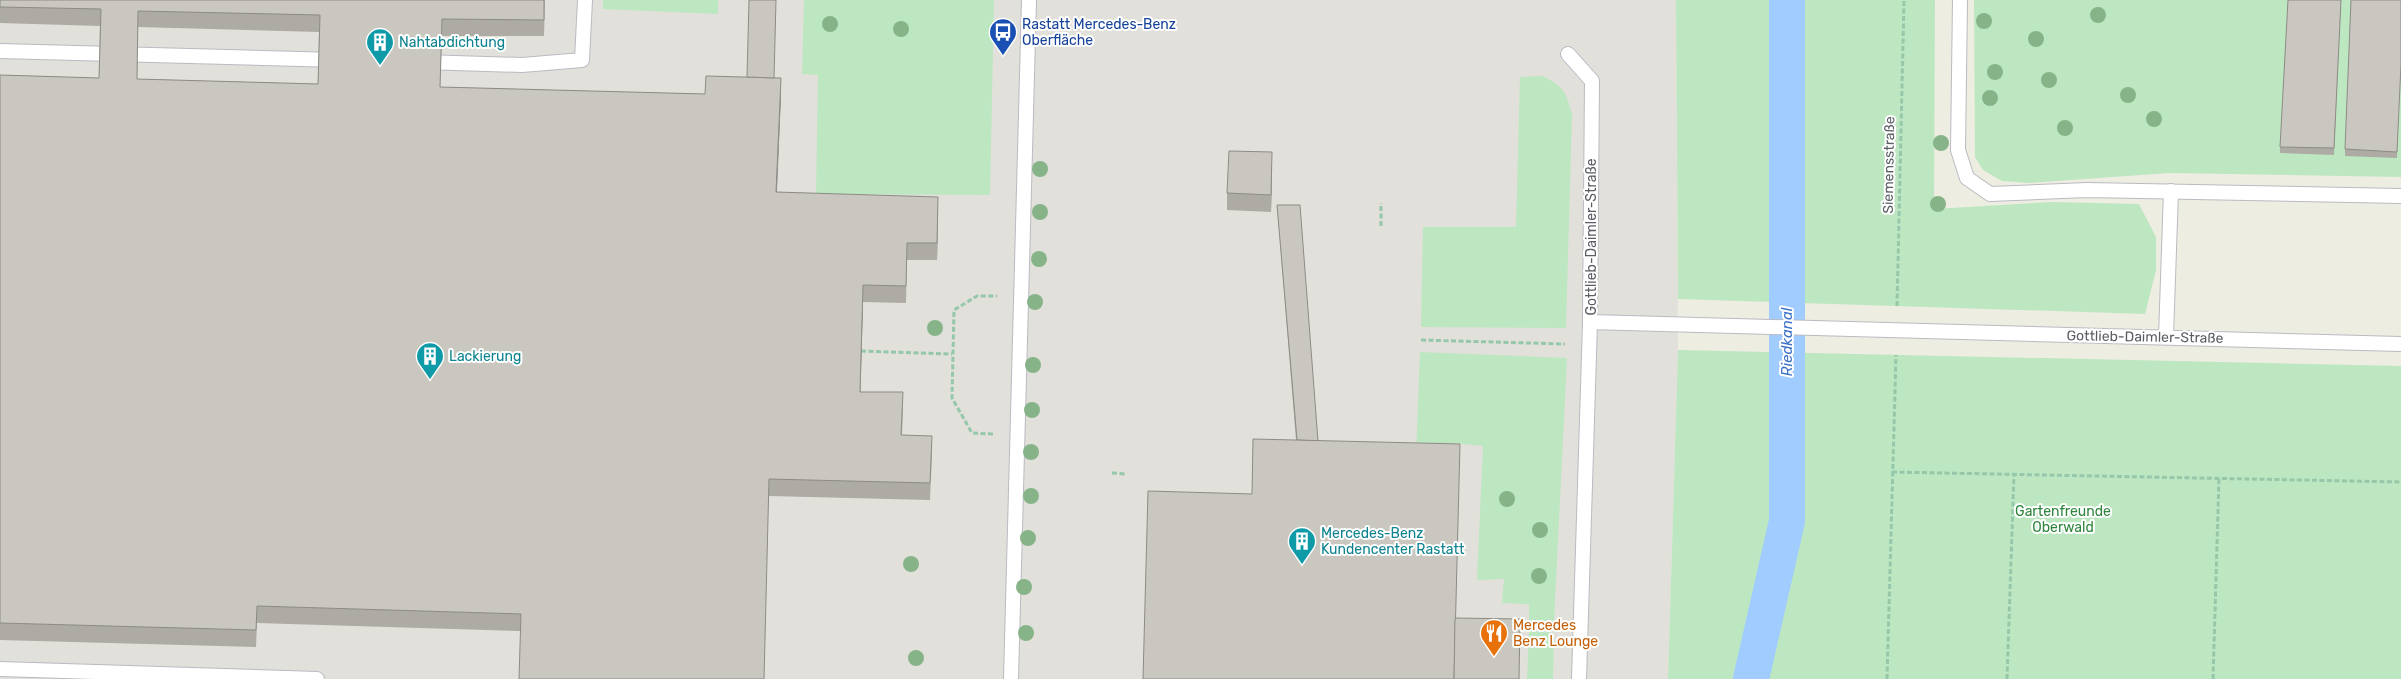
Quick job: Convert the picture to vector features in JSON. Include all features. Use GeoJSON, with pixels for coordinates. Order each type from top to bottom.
{"type":"FeatureCollection","features":[{"type":"Feature","properties":{"kind":"lane"},"geometry":{"type":"LineString","coordinates":[[414,62],[522,65],[582,60],[585,0]]}},
{"type":"Feature","properties":{"kind":"lane"},"geometry":{"type":"LineString","coordinates":[[1010,679],[1029,0]]}},
{"type":"Feature","properties":{"kind":"lane"},"geometry":{"type":"LineString","coordinates":[[1960,0],[1958,150],[1966,178],[1990,194],[2087,190],[2401,196]]}},
{"type":"Feature","properties":{"kind":"lane"},"geometry":{"type":"LineString","coordinates":[[0,51],[355,60]]}},
{"type":"Feature","properties":{"kind":"lane","name":"Gottlieb-Daimler-Straße"},"geometry":{"type":"LineString","coordinates":[[1568,54],[1592,81],[1590,322],[2401,344]]}},
{"type":"Feature","properties":{"kind":"lane"},"geometry":{"type":"LineString","coordinates":[[2166,337],[2171,191]]}},
{"type":"Feature","properties":{"kind":"lane"},"geometry":{"type":"LineString","coordinates":[[1579,679],[1590,322]]}},
{"type":"Feature","properties":{"kind":"lane"},"geometry":{"type":"LineString","coordinates":[[0,669],[317,679]]}},
{"type":"Feature","properties":{"kind":"path","name":"Siemensstraße"},"geometry":{"type":"LineString","coordinates":[[1886,679],[1892,472],[1893,331],[1904,0]]}},
{"type":"Feature","properties":{"kind":"path"},"geometry":{"type":"LineString","coordinates":[[1381,203],[1381,226]]}},
{"type":"Feature","properties":{"kind":"path"},"geometry":{"type":"LineString","coordinates":[[1017,435],[972,433],[952,398],[952,354],[954,310],[977,296],[1021,296]]}},
{"type":"Feature","properties":{"kind":"path"},"geometry":{"type":"LineString","coordinates":[[1421,340],[1589,345]]}},
{"type":"Feature","properties":{"kind":"path"},"geometry":{"type":"LineString","coordinates":[[861,351],[952,354]]}},
{"type":"Feature","properties":{"kind":"path"},"geometry":{"type":"LineString","coordinates":[[1892,472],[2401,482]]}},
{"type":"Feature","properties":{"kind":"path"},"geometry":{"type":"LineString","coordinates":[[1112,473],[1126,474]]}},
{"type":"Feature","properties":{"kind":"path"},"geometry":{"type":"LineString","coordinates":[[2007,679],[2014,474]]}},
{"type":"Feature","properties":{"kind":"path"},"geometry":{"type":"LineString","coordinates":[[2213,679],[2219,478]]}},
{"type":"Feature","properties":{"kind":"shaded area"},"geometry":{"type":"Polygon","coordinates":[[[0,0],[1676,0],[1678,350],[1668,679],[0,679],[0,0]]]}},
{"type":"Feature","properties":{"kind":"green space"},"geometry":{"type":"Polygon","coordinates":[[[603,0],[718,0],[718,14],[603,9],[603,0]]]}},
{"type":"Feature","properties":{"kind":"green space"},"geometry":{"type":"Polygon","coordinates":[[[804,0],[994,0],[990,195],[816,194],[818,75],[802,74],[804,0]]]}},
{"type":"Feature","properties":{"kind":"green space"},"geometry":{"type":"Polygon","coordinates":[[[1676,0],[1935,0],[1934,209],[2051,202],[2139,204],[2156,237],[2156,270],[2145,314],[1678,299],[1676,0]]]}},
{"type":"Feature","properties":{"kind":"green space"},"geometry":{"type":"Polygon","coordinates":[[[1974,0],[2401,0],[2401,177],[2169,173],[2030,183],[2002,181],[1983,170],[1975,157],[1974,0]]]}},
{"type":"Feature","properties":{"kind":"green space"},"geometry":{"type":"Polygon","coordinates":[[[1542,76],[1563,90],[1572,114],[1566,328],[1421,327],[1423,227],[1516,227],[1520,77],[1542,76]]]}},
{"type":"Feature","properties":{"kind":"green space","name":"Gartenfreunde Oberwald"},"geometry":{"type":"Polygon","coordinates":[[[1678,350],[2401,366],[2401,679],[1668,679],[1678,350]]]}},
{"type":"Feature","properties":{"kind":"green space"},"geometry":{"type":"Polygon","coordinates":[[[1420,352],[1567,358],[1554,622],[1529,620],[1529,604],[1502,603],[1504,579],[1477,580],[1483,446],[1455,443],[1454,456],[1416,455],[1420,352]]]}},
{"type":"Feature","properties":{"kind":"green space"},"geometry":{"type":"Polygon","coordinates":[[[1529,631],[1554,633],[1553,679],[1527,679],[1529,631]]]}},
{"type":"Feature","properties":{"kind":"building","name":"Lackierung"},"geometry":{"type":"Polygon","coordinates":[[[0,0],[544,0],[544,20],[442,19],[440,87],[705,94],[706,76],[781,78],[776,192],[938,197],[937,243],[907,243],[906,286],[863,285],[860,392],[903,392],[901,435],[932,436],[930,483],[769,479],[764,679],[519,679],[521,614],[257,606],[256,630],[0,623],[0,75],[99,78],[101,9],[0,7],[0,0]],[[138,11],[137,79],[318,84],[320,15],[138,11]]]}},
{"type":"Feature","properties":{"kind":"building"},"geometry":{"type":"Polygon","coordinates":[[[749,0],[776,0],[774,78],[747,77],[749,0]]]}},
{"type":"Feature","properties":{"kind":"building"},"geometry":{"type":"Polygon","coordinates":[[[2288,0],[2341,0],[2334,148],[2280,147],[2288,0]]]}},
{"type":"Feature","properties":{"kind":"building"},"geometry":{"type":"Polygon","coordinates":[[[2351,0],[2401,0],[2401,64],[2397,152],[2345,149],[2351,0]]]}},
{"type":"Feature","properties":{"kind":"building"},"geometry":{"type":"Polygon","coordinates":[[[1229,151],[1272,152],[1271,195],[1227,193],[1229,151]]]}},
{"type":"Feature","properties":{"kind":"building"},"geometry":{"type":"Polygon","coordinates":[[[1277,205],[1300,205],[1318,441],[1297,440],[1277,205]]]}},
{"type":"Feature","properties":{"kind":"building","name":"Mercedes-Benz Kundencenter Rastatt"},"geometry":{"type":"Polygon","coordinates":[[[1253,439],[1460,444],[1454,679],[1143,679],[1148,491],[1252,494],[1253,439]]]}},
{"type":"Feature","properties":{"kind":"building"},"geometry":{"type":"Polygon","coordinates":[[[1455,618],[1520,619],[1519,679],[1454,679],[1455,618]]]}},
{"type":"Feature","properties":{"kind":"waterway","name":"Riedkanal"},"geometry":{"type":"LineString","coordinates":[[1751,679],[1787,521],[1787,0]]}},
{"type":"Feature","properties":{"kind":"place","name":"Rastatt Mercedes-Benz Oberfläche"},"geometry":{"type":"Point","coordinates":[1003,56]}},
{"type":"Feature","properties":{"kind":"place","name":"Nahtabdichtung"},"geometry":{"type":"Point","coordinates":[380,66]}},
{"type":"Feature","properties":{"kind":"place","name":"Lackierung"},"geometry":{"type":"Point","coordinates":[430,380]}},
{"type":"Feature","properties":{"kind":"place","name":"Mercedes-Benz Kundencenter Rastatt"},"geometry":{"type":"Point","coordinates":[1302,565]}},
{"type":"Feature","properties":{"kind":"place","name":"Mercedes Benz Lounge"},"geometry":{"type":"Point","coordinates":[1494,657]}}]}
